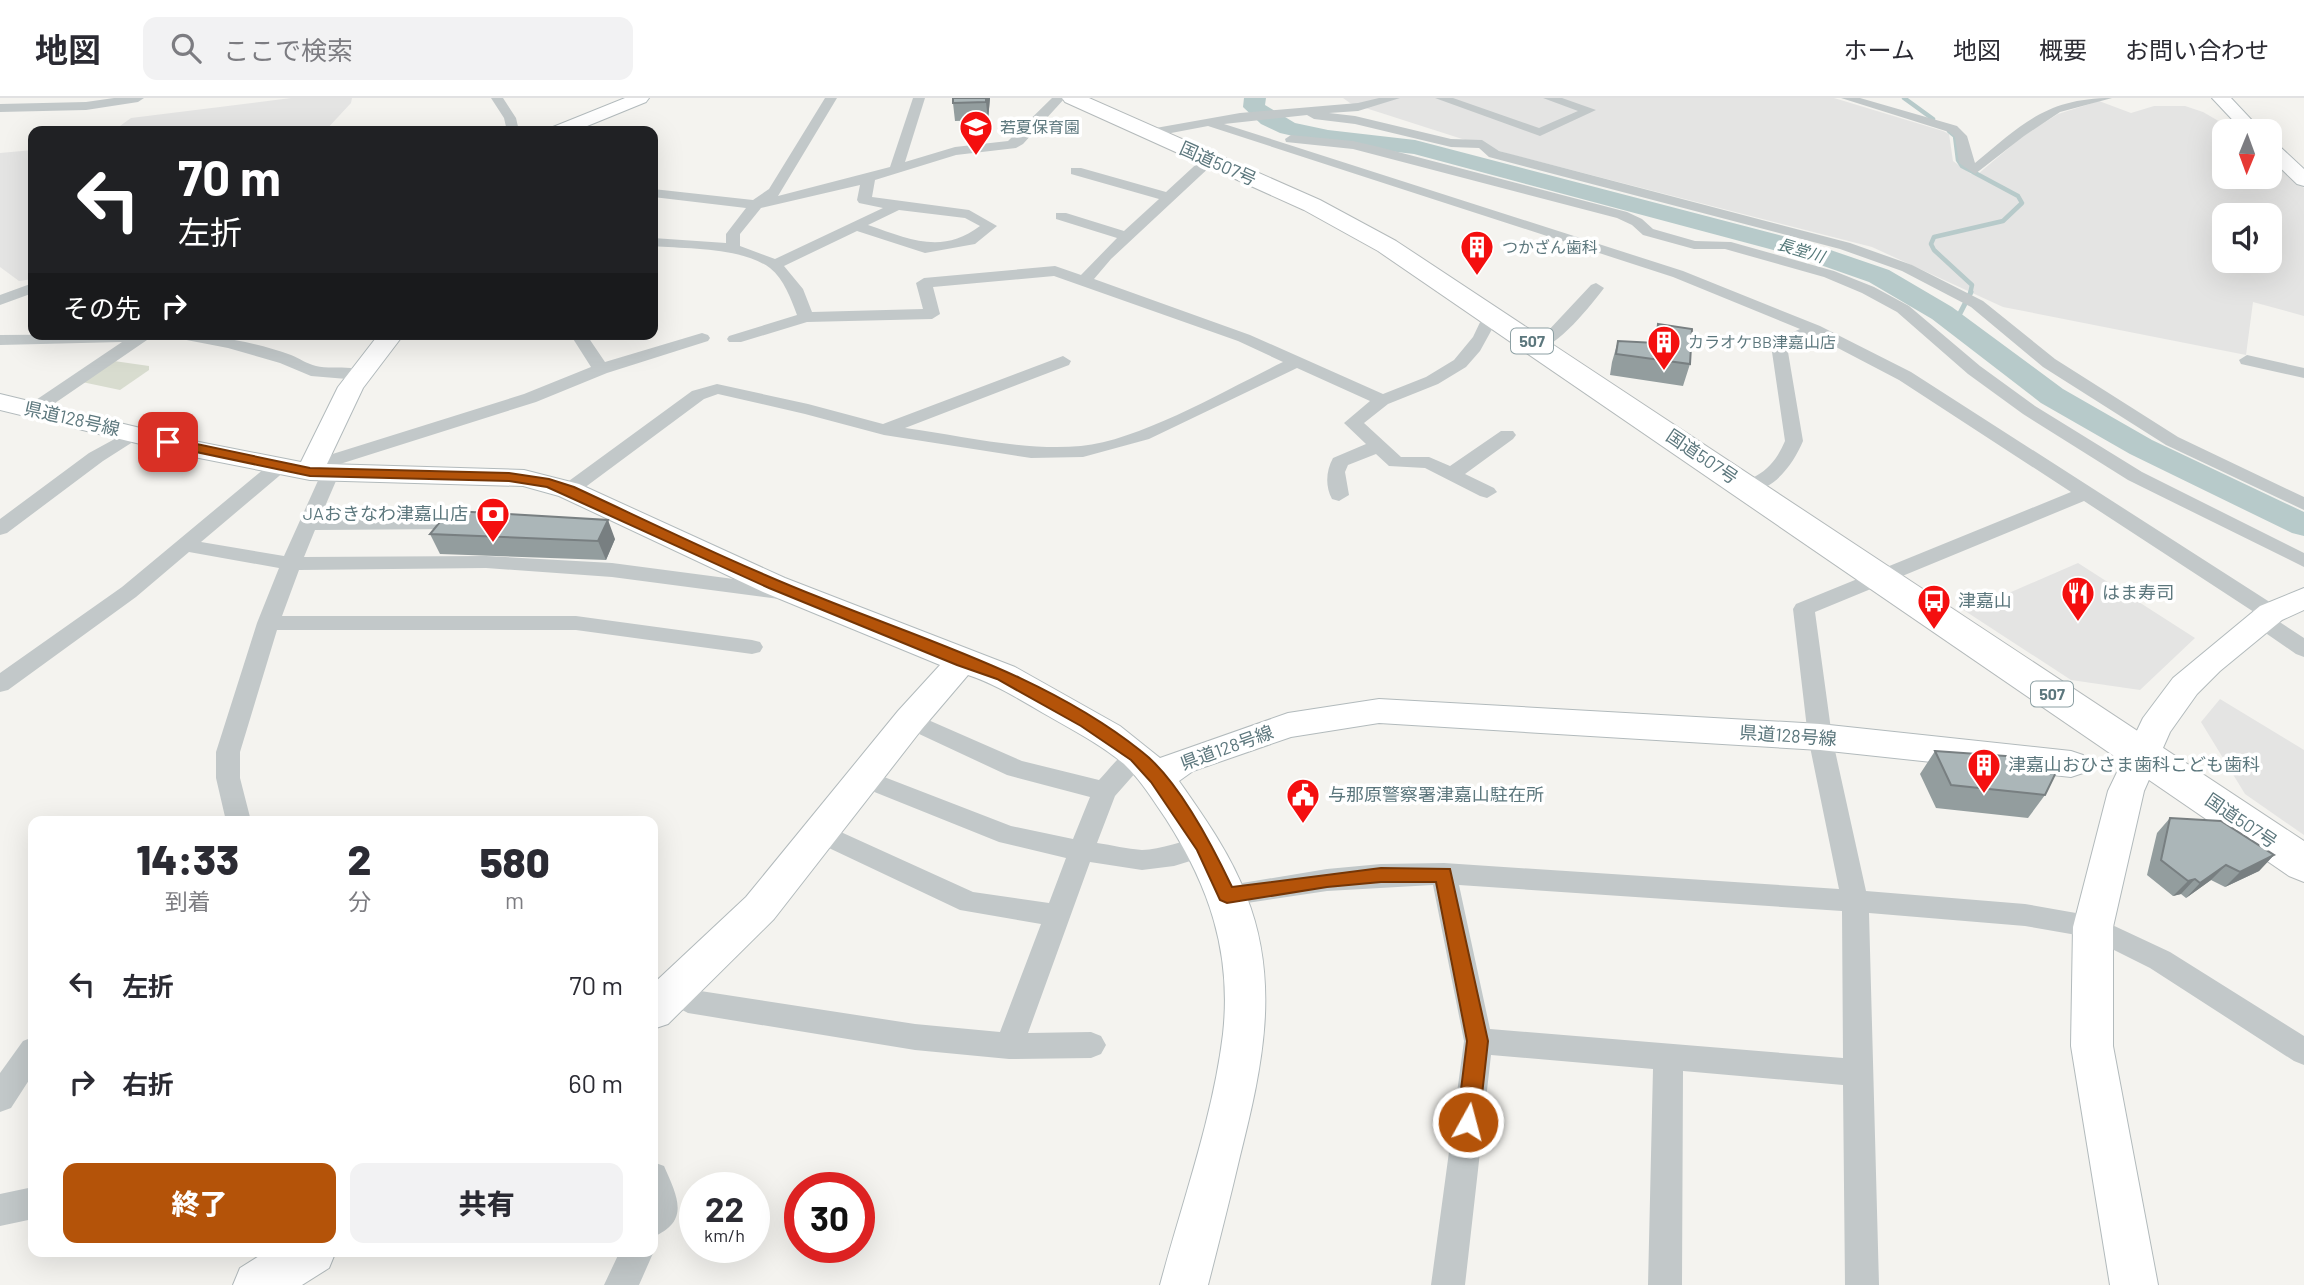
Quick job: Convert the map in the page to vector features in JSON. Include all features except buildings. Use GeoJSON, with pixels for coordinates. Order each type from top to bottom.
{"type":"FeatureCollection","features":[{"type":"Feature","properties":{"kind":"highway","name":"国道507号"},"geometry":{"type":"LineString","coordinates":[[1078,99],[1350,224],[1538,345],[2304,864]]}},
{"type":"Feature","properties":{"kind":"street"},"geometry":{"type":"LineString","coordinates":[[0,108],[86,106],[138,98]]}},
{"type":"Feature","properties":{"kind":"street"},"geometry":{"type":"LineString","coordinates":[[497,98],[510,118],[512,126]]}},
{"type":"Feature","properties":{"kind":"street"},"geometry":{"type":"LineString","coordinates":[[572,126],[640,98]]}},
{"type":"Feature","properties":{"kind":"street"},"geometry":{"type":"LineString","coordinates":[[733,248],[733,234],[756,205],[774,192],[831,98]]}},
{"type":"Feature","properties":{"kind":"street"},"geometry":{"type":"LineString","coordinates":[[896,169],[919,98]]}},
{"type":"Feature","properties":{"kind":"street"},"geometry":{"type":"LineString","coordinates":[[1150,134],[1238,117],[1358,107],[1394,98]]}},
{"type":"Feature","properties":{"kind":"street"},"geometry":{"type":"LineString","coordinates":[[1441,98],[1540,132],[1590,110],[1549,98]]}},
{"type":"Feature","properties":{"kind":"street"},"geometry":{"type":"LineString","coordinates":[[1847,98],[1952,129],[1961,136],[1966,163],[1975,170],[2019,133],[2056,109],[2106,98]]}},
{"type":"Feature","properties":{"kind":"street"},"geometry":{"type":"LineString","coordinates":[[2221,98],[2241,119]]}},
{"type":"Feature","properties":{"kind":"street"},"geometry":{"type":"LineString","coordinates":[[658,193],[756,205],[869,177],[955,151],[1011,145],[1078,99]]}},
{"type":"Feature","properties":{"kind":"street"},"geometry":{"type":"LineString","coordinates":[[1307,111],[1314,115],[1355,120],[1451,143],[1482,144],[1494,154],[1845,246],[1908,268],[1968,299],[2083,387],[2172,441],[2304,504]]}},
{"type":"Feature","properties":{"kind":"street"},"geometry":{"type":"LineString","coordinates":[[1238,117],[1247,125],[1283,138],[1353,145],[1374,150],[1622,215],[1637,222],[1648,232],[1694,245],[1726,245],[1829,274],[1868,290],[1903,309],[1973,370],[2029,410],[2135,476],[2132,478],[2134,482],[2148,492],[2209,519],[2303,576],[2267,616],[2208,663],[2185,686],[2155,727],[2126,791],[2093,927],[2092,1046],[2134,1285]]}},
{"type":"Feature","properties":{"kind":"street"},"geometry":{"type":"LineString","coordinates":[[1207,122],[1678,274],[1814,329],[1905,376],[2086,493],[2267,616],[2304,649]]}},
{"type":"Feature","properties":{"kind":"street"},"geometry":{"type":"LineString","coordinates":[[2282,159],[2304,180]]}},
{"type":"Feature","properties":{"kind":"street"},"geometry":{"type":"LineString","coordinates":[[1084,281],[1158,210],[1167,197],[1209,160]]}},
{"type":"Feature","properties":{"kind":"street"},"geometry":{"type":"LineString","coordinates":[[1076,171],[1167,197]]}},
{"type":"Feature","properties":{"kind":"street"},"geometry":{"type":"LineString","coordinates":[[856,226],[925,249],[970,241],[990,226],[969,214],[864,200],[869,177]]}},
{"type":"Feature","properties":{"kind":"street"},"geometry":{"type":"LineString","coordinates":[[775,265],[897,206]]}},
{"type":"Feature","properties":{"kind":"street"},"geometry":{"type":"LineString","coordinates":[[1061,216],[1128,237]]}},
{"type":"Feature","properties":{"kind":"street"},"geometry":{"type":"LineString","coordinates":[[658,242],[733,248],[775,265],[795,289],[806,317]]}},
{"type":"Feature","properties":{"kind":"street"},"geometry":{"type":"LineString","coordinates":[[735,338],[806,317],[932,314],[924,283],[1055,271],[1244,338],[1382,400]]}},
{"type":"Feature","properties":{"kind":"street"},"geometry":{"type":"LineString","coordinates":[[1538,345],[1553,335],[1596,288]]}},
{"type":"Feature","properties":{"kind":"street"},"geometry":{"type":"LineString","coordinates":[[0,300],[28,290]]}},
{"type":"Feature","properties":{"kind":"street"},"geometry":{"type":"LineString","coordinates":[[1487,492],[1429,463],[1395,462],[1353,423],[1382,400],[1447,373],[1465,361],[1489,319],[1496,317]]}},
{"type":"Feature","properties":{"kind":"street"},"geometry":{"type":"LineString","coordinates":[[1746,486],[1759,484],[1777,470],[1789,454],[1794,441],[1780,352],[1786,341],[1814,329]]}},
{"type":"Feature","properties":{"kind":"street"},"geometry":{"type":"LineString","coordinates":[[318,471],[530,398],[601,369],[702,338]]}},
{"type":"Feature","properties":{"kind":"street"},"geometry":{"type":"LineString","coordinates":[[0,340],[28,339]]}},
{"type":"Feature","properties":{"kind":"street"},"geometry":{"type":"LineString","coordinates":[[33,410],[136,340]]}},
{"type":"Feature","properties":{"kind":"street"},"geometry":{"type":"LineString","coordinates":[[212,340],[286,359],[311,371],[359,375]]}},
{"type":"Feature","properties":{"kind":"street"},"geometry":{"type":"LineString","coordinates":[[237,816],[227,765],[228,752],[268,623],[307,524],[318,471],[341,404],[359,375],[387,340]]}},
{"type":"Feature","properties":{"kind":"street"},"geometry":{"type":"LineString","coordinates":[[582,340],[601,369]]}},
{"type":"Feature","properties":{"kind":"street"},"geometry":{"type":"LineString","coordinates":[[2247,360],[2304,373]]}},
{"type":"Feature","properties":{"kind":"street"},"geometry":{"type":"LineString","coordinates":[[884,430],[1063,361]]}},
{"type":"Feature","properties":{"kind":"street"},"geometry":{"type":"LineString","coordinates":[[569,490],[698,395],[717,389],[808,409],[884,430],[1031,452],[1083,451],[1143,435],[1297,361]]}},
{"type":"Feature","properties":{"kind":"street","name":"県道128号線"},"geometry":{"type":"LineString","coordinates":[[0,402],[278,467],[318,471],[517,478],[536,480],[569,490],[797,594],[1003,675],[1087,722],[1147,767],[1181,762],[1288,725],[1379,711],[1820,737],[2071,764]]}},
{"type":"Feature","properties":{"kind":"street"},"geometry":{"type":"LineString","coordinates":[[0,529],[96,457],[133,434]]}},
{"type":"Feature","properties":{"kind":"street"},"geometry":{"type":"LineString","coordinates":[[1452,474],[1507,435]]}},
{"type":"Feature","properties":{"kind":"street"},"geometry":{"type":"LineString","coordinates":[[1339,495],[1336,472],[1340,462],[1378,446]]}},
{"type":"Feature","properties":{"kind":"street"},"geometry":{"type":"LineString","coordinates":[[0,684],[129,592],[278,467]]}},
{"type":"Feature","properties":{"kind":"street"},"geometry":{"type":"LineString","coordinates":[[1861,1285],[1860,1073],[1855,900],[1820,737],[1804,609],[2086,493]]}},
{"type":"Feature","properties":{"kind":"street"},"geometry":{"type":"LineString","coordinates":[[307,524],[457,523]]}},
{"type":"Feature","properties":{"kind":"street"},"geometry":{"type":"LineString","coordinates":[[184,545],[291,564],[512,564],[612,570],[797,594]]}},
{"type":"Feature","properties":{"kind":"street"},"geometry":{"type":"LineString","coordinates":[[268,623],[576,623],[752,647]]}},
{"type":"Feature","properties":{"kind":"street"},"geometry":{"type":"LineString","coordinates":[[664,1001],[760,908],[866,779],[910,720],[962,661]]}},
{"type":"Feature","properties":{"kind":"street"},"geometry":{"type":"LineString","coordinates":[[910,720],[1016,769],[1104,791]]}},
{"type":"Feature","properties":{"kind":"street"},"geometry":{"type":"LineString","coordinates":[[1009,1046],[1104,791],[1147,767],[1204,847],[1227,895],[1245,985],[1244,1031],[1238,1077],[1184,1285]]}},
{"type":"Feature","properties":{"kind":"street"},"geometry":{"type":"LineString","coordinates":[[866,779],[1008,835],[1083,852],[1142,860],[1174,856],[1204,847]]}},
{"type":"Feature","properties":{"kind":"street"},"geometry":{"type":"LineString","coordinates":[[821,833],[969,902],[1058,915]]}},
{"type":"Feature","properties":{"kind":"street"},"geometry":{"type":"LineString","coordinates":[[1444,874],[1478,1041],[1448,1285]]}},
{"type":"Feature","properties":{"kind":"street"},"geometry":{"type":"LineString","coordinates":[[1227,895],[1327,880],[1381,875],[1444,874],[1855,900],[2025,915],[2093,927],[2160,960],[2304,1052]]}},
{"type":"Feature","properties":{"kind":"street"},"geometry":{"type":"LineString","coordinates":[[664,1001],[688,1001],[915,1037],[1009,1046],[1091,1045]]}},
{"type":"Feature","properties":{"kind":"street"},"geometry":{"type":"LineString","coordinates":[[1478,1041],[1860,1073]]}},
{"type":"Feature","properties":{"kind":"street"},"geometry":{"type":"LineString","coordinates":[[0,1098],[28,1057]]}},
{"type":"Feature","properties":{"kind":"street"},"geometry":{"type":"LineString","coordinates":[[1665,1285],[1668,1058]]}},
{"type":"Feature","properties":{"kind":"street"},"geometry":{"type":"LineString","coordinates":[[658,1189],[662,1214],[658,1217]]}},
{"type":"Feature","properties":{"kind":"street"},"geometry":{"type":"LineString","coordinates":[[0,1210],[28,1204]]}},
{"type":"Feature","properties":{"kind":"street"},"geometry":{"type":"LineString","coordinates":[[257,1285],[302,1257]]}},
{"type":"Feature","properties":{"kind":"street"},"geometry":{"type":"LineString","coordinates":[[621,1285],[635,1257]]}},
{"type":"Feature","properties":{"kind":"shaded area"},"geometry":{"type":"Polygon","coordinates":[[[291,98],[352,98],[351,103],[330,126],[120,126],[131,118],[291,98]]]}},
{"type":"Feature","properties":{"kind":"shaded area"},"geometry":{"type":"Polygon","coordinates":[[[1343,98],[1834,98],[1949,134],[1953,161],[1971,174],[1978,174],[2023,136],[2058,114],[2099,101],[2131,113],[2154,106],[2185,106],[2215,119],[2212,119],[2212,189],[2282,189],[2282,167],[2304,188],[2304,316],[2253,302],[2246,355],[2003,307],[1872,247],[1509,154],[1350,103],[1343,98]]]}},
{"type":"Feature","properties":{"kind":"shaded area"},"geometry":{"type":"Polygon","coordinates":[[[28,150],[28,280],[19,281],[0,267],[0,153],[28,150]]]}},
{"type":"Feature","properties":{"kind":"shaded area"},"geometry":{"type":"Polygon","coordinates":[[[114,361],[149,366],[149,370],[120,390],[82,382],[114,361]]]}},
{"type":"Feature","properties":{"kind":"shaded area","name":"はま寿司"},"geometry":{"type":"Polygon","coordinates":[[[2078,563],[2195,638],[2140,690],[2071,680],[1962,609],[1998,593],[2002,596],[2078,563]]]}},
{"type":"Feature","properties":{"kind":"shaded area"},"geometry":{"type":"Polygon","coordinates":[[[2220,699],[2304,750],[2304,835],[2245,794],[2201,722],[2220,699]]]}},
{"type":"Feature","properties":{"kind":"waterway","name":"長堂川"},"geometry":{"type":"LineString","coordinates":[[1255,98],[1254,107],[1269,119],[1288,128],[1328,137],[1415,147],[1801,249],[1879,276],[1942,313],[2052,396],[2141,447],[2304,525]]}},
{"type":"Feature","properties":{"kind":"waterway"},"geometry":{"type":"LineString","coordinates":[[1904,98],[1933,119]]}},
{"type":"Feature","properties":{"kind":"waterway"},"geometry":{"type":"LineString","coordinates":[[1949,131],[1955,136],[1958,160],[1962,166],[2018,196],[2022,203],[2003,221],[1934,237],[1931,244],[1934,250],[1972,285],[1970,294]]}},
{"type":"Feature","properties":{"kind":"waterway"},"geometry":{"type":"LineString","coordinates":[[1955,323],[1970,294]]}},
{"type":"Feature","properties":{"kind":"place","name":"若夏保育園"},"geometry":{"type":"Point","coordinates":[976,157]}},
{"type":"Feature","properties":{"kind":"place","name":"つかざん歯科"},"geometry":{"type":"Point","coordinates":[1477,277]}},
{"type":"Feature","properties":{"kind":"place","name":"カラオケBB津嘉山店"},"geometry":{"type":"Point","coordinates":[1664,372]}},
{"type":"Feature","properties":{"kind":"place","name":"JAおきなわ津嘉山店"},"geometry":{"type":"Point","coordinates":[493,544]}},
{"type":"Feature","properties":{"kind":"place","name":"はま寿司"},"geometry":{"type":"Point","coordinates":[2078,623]}},
{"type":"Feature","properties":{"kind":"place","name":"津嘉山"},"geometry":{"type":"Point","coordinates":[1934,631]}},
{"type":"Feature","properties":{"kind":"place","name":"津嘉山おひさま歯科こども歯科"},"geometry":{"type":"Point","coordinates":[1984,795]}},
{"type":"Feature","properties":{"kind":"place","name":"与那原警察署津嘉山駐在所"},"geometry":{"type":"Point","coordinates":[1303,825]}},
{"type":"Feature","properties":{"kind":"route"},"geometry":{"type":"LineString","coordinates":[[168,442],[265,465],[310,472],[509,477],[549,483],[774,585],[1003,675],[1087,722],[1137,756],[1157,777],[1204,847],[1227,895],[1327,880],[1381,875],[1444,874],[1478,1041],[1468,1122]]}}]}
